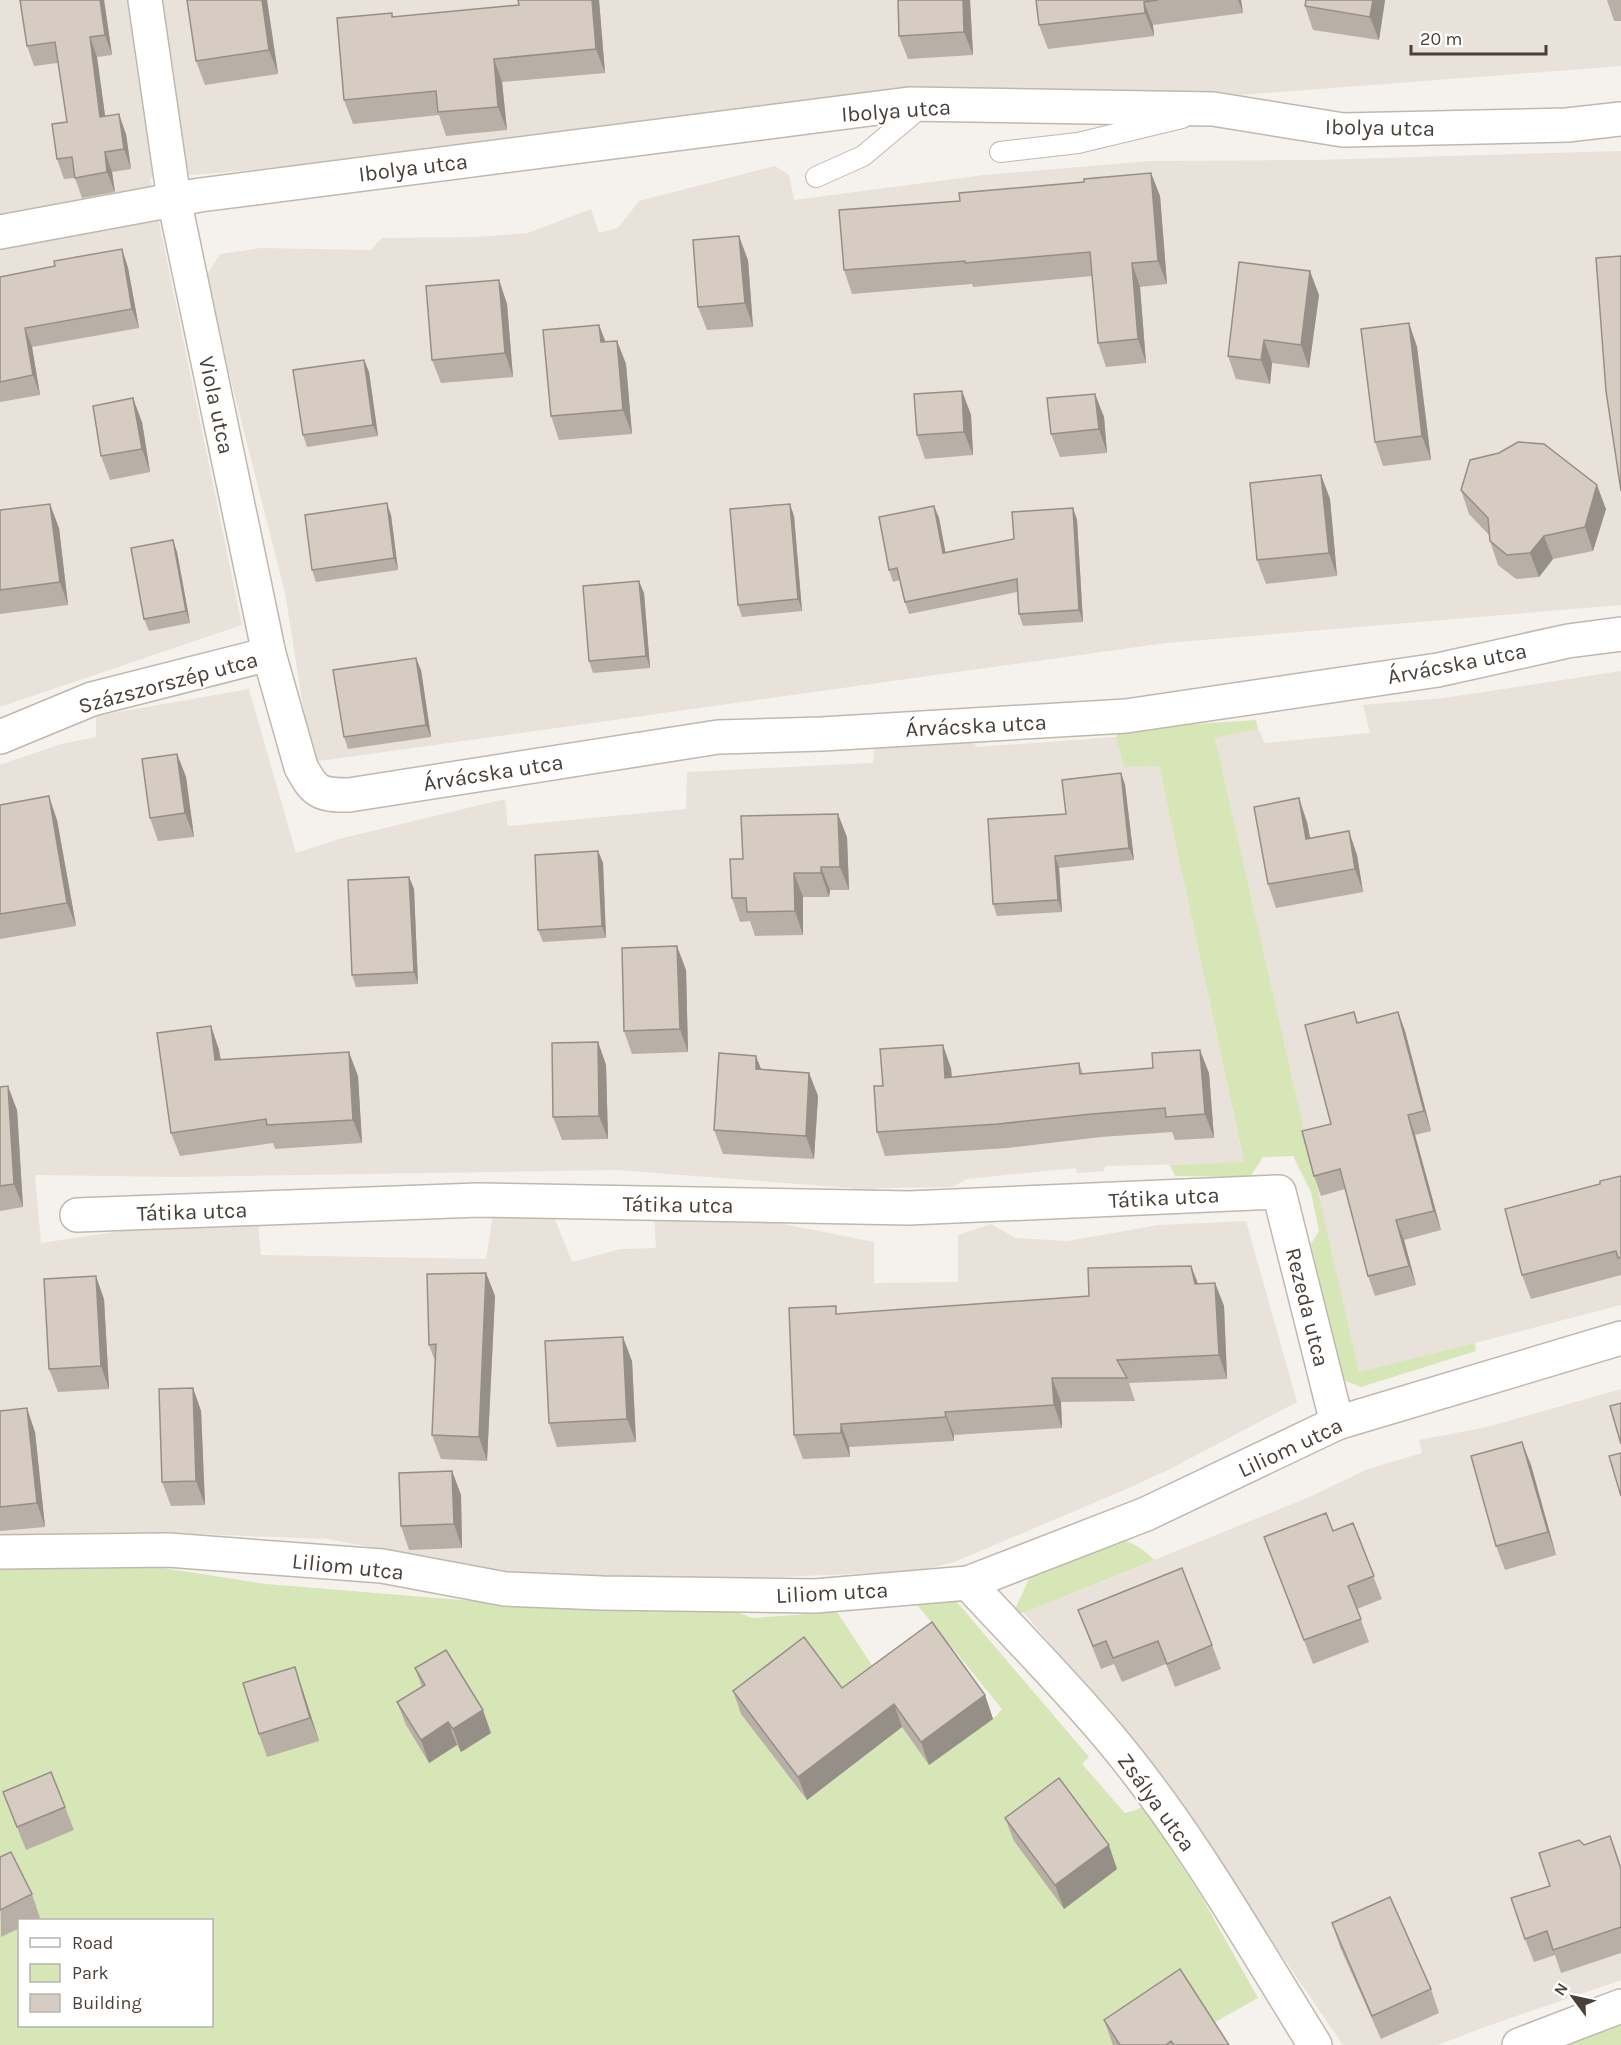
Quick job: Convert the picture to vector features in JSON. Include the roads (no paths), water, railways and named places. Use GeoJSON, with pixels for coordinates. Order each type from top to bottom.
{"type":"FeatureCollection","features":[{"type":"Feature","properties":{"kind":"street","name":"Viola utca"},"geometry":{"type":"LineString","coordinates":[[145,0],[174,199],[269,654],[301,767],[310,783],[328,795]]}},
{"type":"Feature","properties":{"kind":"street","name":"Ibolya utca"},"geometry":{"type":"LineString","coordinates":[[0,232],[174,199],[909,104],[1213,109],[1343,130],[1567,125],[1621,119]]}},
{"type":"Feature","properties":{"kind":"street","name":"Árvácska utca"},"geometry":{"type":"LineString","coordinates":[[328,795],[349,795],[718,737],[822,734],[1126,716],[1438,670],[1568,641],[1621,634]]}},
{"type":"Feature","properties":{"kind":"street","name":"Százszorszép utca"},"geometry":{"type":"LineString","coordinates":[[0,738],[92,699],[269,654]]}},
{"type":"Feature","properties":{"kind":"street","name":"Tátika utca"},"geometry":{"type":"LineString","coordinates":[[77,1215],[478,1200],[909,1208],[1279,1192]]}},
{"type":"Feature","properties":{"kind":"street","name":"Rezeda utca"},"geometry":{"type":"LineString","coordinates":[[1279,1192],[1337,1423]]}},
{"type":"Feature","properties":{"kind":"street","name":"Liliom utca"},"geometry":{"type":"LineString","coordinates":[[0,1552],[168,1550],[382,1566],[505,1589],[591,1592],[815,1596],[968,1583],[1146,1514],[1337,1423],[1621,1338]]}},
{"type":"Feature","properties":{"kind":"street","name":"Zsálya utca"},"geometry":{"type":"LineString","coordinates":[[968,1583],[1110,1738],[1158,1801],[1220,1893],[1316,2045]]}},
{"type":"Feature","properties":{"kind":"street"},"geometry":{"type":"LineString","coordinates":[[1520,2045],[1621,2006]]}},
{"type":"Feature","properties":{"kind":"lane"},"geometry":{"type":"LineString","coordinates":[[816,177],[863,156],[925,104]]}},
{"type":"Feature","properties":{"kind":"lane"},"geometry":{"type":"LineString","coordinates":[[1000,152],[1077,143],[1161,124],[1213,109]]}}]}
